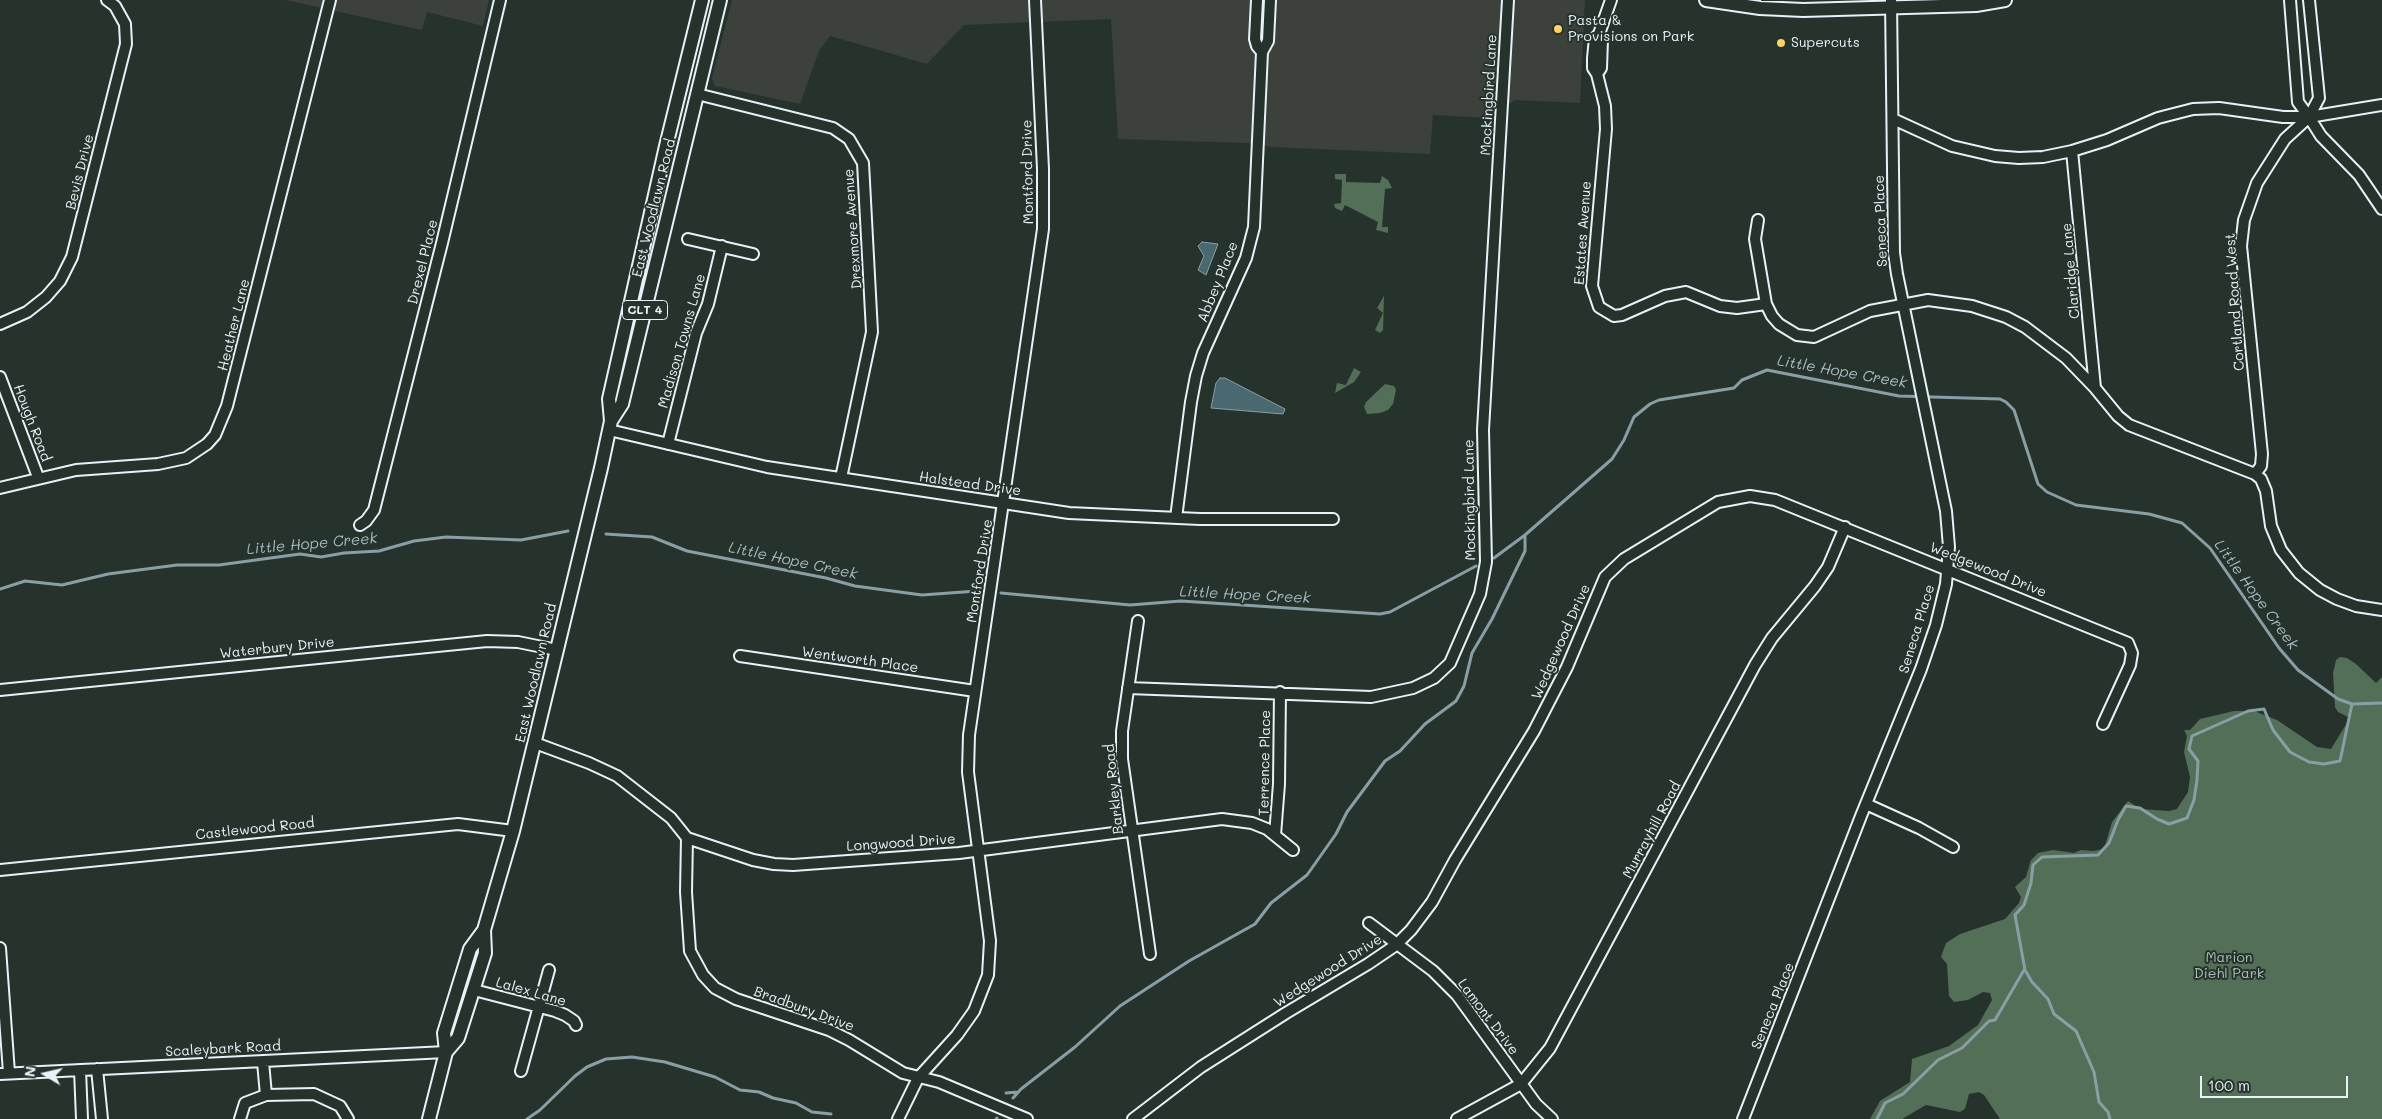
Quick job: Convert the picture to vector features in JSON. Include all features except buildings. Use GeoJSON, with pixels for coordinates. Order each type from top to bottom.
{"type":"FeatureCollection","features":[{"type":"Feature","properties":{"kind":"main road","name":"East Woodlawn Road"},"geometry":{"type":"LineString","coordinates":[[610,426],[609,399],[666,146],[702,0]]}},
{"type":"Feature","properties":{"kind":"main road","name":"East Woodlawn Road"},"geometry":{"type":"LineString","coordinates":[[446,1052],[458,1038],[485,953],[484,930],[514,831],[610,426],[622,404],[720,0]]}},
{"type":"Feature","properties":{"kind":"main road"},"geometry":{"type":"LineString","coordinates":[[1706,0],[1777,9],[1891,3],[1976,5],[2005,0]]}},
{"type":"Feature","properties":{"kind":"main road","name":"East Woodlawn Road"},"geometry":{"type":"LineString","coordinates":[[429,1119],[446,1052],[444,1033],[470,949],[484,930]]}},
{"type":"Feature","properties":{"kind":"street","name":"Bevis Drive"},"geometry":{"type":"LineString","coordinates":[[0,324],[27,312],[46,297],[60,281],[72,257],[126,44],[125,24],[115,6],[107,0]]}},
{"type":"Feature","properties":{"kind":"street","name":"Heather Lane"},"geometry":{"type":"LineString","coordinates":[[0,488],[76,470],[158,464],[186,458],[207,444],[215,435],[227,406],[330,0]]}},
{"type":"Feature","properties":{"kind":"street","name":"Drexel Place"},"geometry":{"type":"LineString","coordinates":[[360,525],[366,521],[374,510],[442,243],[500,0]]}},
{"type":"Feature","properties":{"kind":"street","name":"Montford Drive"},"geometry":{"type":"LineString","coordinates":[[898,1119],[918,1078],[966,1024],[980,999],[988,975],[990,941],[968,772],[969,735],[1044,229],[1035,0]]}},
{"type":"Feature","properties":{"kind":"street"},"geometry":{"type":"LineString","coordinates":[[1257,0],[1255,39],[1257,46],[1262,52],[1268,41],[1270,0]]}},
{"type":"Feature","properties":{"kind":"street","name":"Mockingbird Lane"},"geometry":{"type":"LineString","coordinates":[[1128,688],[1280,692],[1371,697],[1394,694],[1434,678],[1450,662],[1480,594],[1487,548],[1483,430],[1508,0]]}},
{"type":"Feature","properties":{"kind":"street","name":"Estates Avenue"},"geometry":{"type":"LineString","coordinates":[[1610,0],[1599,34],[1602,40],[1598,52],[1601,68],[1597,74],[1605,106],[1606,129],[1592,286],[1599,307],[1614,316],[1622,315],[1665,296],[1686,292],[1720,306],[1737,308],[1766,304]]}},
{"type":"Feature","properties":{"kind":"street"},"geometry":{"type":"LineString","coordinates":[[2290,0],[2298,102],[2321,136],[2358,175],[2382,209]]}},
{"type":"Feature","properties":{"kind":"street"},"geometry":{"type":"LineString","coordinates":[[2309,0],[2319,98],[2309,117]]}},
{"type":"Feature","properties":{"kind":"street","name":"Seneca Place"},"geometry":{"type":"LineString","coordinates":[[1743,1119],[1866,804],[1922,669],[1936,625],[1947,568],[1946,511],[1902,304],[1894,253],[1891,3]]}},
{"type":"Feature","properties":{"kind":"street","name":"Abbey Place"},"geometry":{"type":"LineString","coordinates":[[1176,518],[1190,402],[1196,376],[1203,353],[1246,258],[1254,227],[1262,52]]}},
{"type":"Feature","properties":{"kind":"street","name":"Drexmore Avenue"},"geometry":{"type":"LineString","coordinates":[[697,94],[833,128],[849,139],[863,163],[872,332],[841,478]]}},
{"type":"Feature","properties":{"kind":"street"},"geometry":{"type":"LineString","coordinates":[[1893,118],[1952,146],[1973,152],[2019,158],[2072,151],[2108,140],[2158,118],[2193,109],[2219,108],[2283,117],[2309,117],[2382,105]]}},
{"type":"Feature","properties":{"kind":"street","name":"Cortland Road West"},"geometry":{"type":"LineString","coordinates":[[2255,474],[2260,466],[2262,454],[2241,246],[2242,229],[2249,201],[2265,168],[2285,139],[2309,117]]}},
{"type":"Feature","properties":{"kind":"street","name":"Claridge Lane"},"geometry":{"type":"LineString","coordinates":[[2072,151],[2095,388]]}},
{"type":"Feature","properties":{"kind":"street"},"geometry":{"type":"LineString","coordinates":[[1758,220],[1755,239],[1766,304],[1772,316],[1779,324],[1797,335],[1807,337],[1820,335],[1870,311],[1928,300],[1972,306],[2006,317],[2042,338],[2066,358],[2095,388],[2118,416],[2129,425],[2255,474],[2262,479],[2266,491],[2271,526],[2281,550],[2299,572],[2320,590],[2337,599],[2356,606],[2382,610]]}},
{"type":"Feature","properties":{"kind":"street"},"geometry":{"type":"LineString","coordinates":[[688,239],[753,254]]}},
{"type":"Feature","properties":{"kind":"street","name":"Madison Towns Lane"},"geometry":{"type":"LineString","coordinates":[[668,444],[696,334],[708,304],[722,246]]}},
{"type":"Feature","properties":{"kind":"street","name":"Hough Road"},"geometry":{"type":"LineString","coordinates":[[0,377],[38,478]]}},
{"type":"Feature","properties":{"kind":"street","name":"Halstead Drive"},"geometry":{"type":"LineString","coordinates":[[610,426],[668,444],[767,467],[1085,514],[1176,518],[1333,519]]}},
{"type":"Feature","properties":{"kind":"street","name":"Wedgewood Drive"},"geometry":{"type":"LineString","coordinates":[[1133,1119],[1201,1067],[1396,945],[1411,930],[1432,902],[1455,860],[1534,731],[1567,667],[1598,590],[1614,566],[1645,545],[1718,502],[1734,498],[1758,496],[1775,500],[1947,568],[2128,643],[2132,653],[2130,665],[2103,724]]}},
{"type":"Feature","properties":{"kind":"street","name":"Murrayhill Road"},"geometry":{"type":"LineString","coordinates":[[1457,1119],[1521,1084],[1556,1037],[1755,666],[1772,638],[1820,579],[1845,527]]}},
{"type":"Feature","properties":{"kind":"street","name":"Barkley Road"},"geometry":{"type":"LineString","coordinates":[[1138,621],[1122,731],[1122,759],[1150,954]]}},
{"type":"Feature","properties":{"kind":"street","name":"Waterbury Drive"},"geometry":{"type":"LineString","coordinates":[[0,690],[479,642],[518,642],[557,650]]}},
{"type":"Feature","properties":{"kind":"street","name":"Wentworth Place"},"geometry":{"type":"LineString","coordinates":[[740,656],[975,691]]}},
{"type":"Feature","properties":{"kind":"street","name":"Terrence Place"},"geometry":{"type":"LineString","coordinates":[[1276,834],[1280,784],[1280,692]]}},
{"type":"Feature","properties":{"kind":"street"},"geometry":{"type":"LineString","coordinates":[[535,743],[589,763],[617,776],[671,818],[687,838]]}},
{"type":"Feature","properties":{"kind":"street"},"geometry":{"type":"LineString","coordinates":[[1866,804],[1919,828],[1953,847]]}},
{"type":"Feature","properties":{"kind":"street","name":"Longwood Drive"},"geometry":{"type":"LineString","coordinates":[[687,838],[753,860],[793,865],[978,851],[1222,819],[1252,823],[1276,834],[1293,850]]}},
{"type":"Feature","properties":{"kind":"street","name":"Castlewood Road"},"geometry":{"type":"LineString","coordinates":[[0,870],[458,824],[514,831]]}},
{"type":"Feature","properties":{"kind":"street","name":"Bradbury Drive"},"geometry":{"type":"LineString","coordinates":[[687,838],[688,938],[690,951],[709,982],[721,992],[736,999],[836,1033],[903,1073],[939,1082],[1027,1119]]}},
{"type":"Feature","properties":{"kind":"street","name":"Lamont Drive"},"geometry":{"type":"LineString","coordinates":[[1369,923],[1433,972],[1457,995],[1536,1104],[1552,1119]]}},
{"type":"Feature","properties":{"kind":"street"},"geometry":{"type":"LineString","coordinates":[[0,948],[4,1073]]}},
{"type":"Feature","properties":{"kind":"street"},"geometry":{"type":"LineString","coordinates":[[521,1071],[550,970]]}},
{"type":"Feature","properties":{"kind":"street","name":"Lalex Lane"},"geometry":{"type":"LineString","coordinates":[[474,990],[566,1015],[574,1021],[576,1026]]}},
{"type":"Feature","properties":{"kind":"street","name":"Scaleybark Road"},"geometry":{"type":"LineString","coordinates":[[4,1073],[446,1052]]}},
{"type":"Feature","properties":{"kind":"street"},"geometry":{"type":"LineString","coordinates":[[264,1062],[266,1095]]}},
{"type":"Feature","properties":{"kind":"street"},"geometry":{"type":"LineString","coordinates":[[97,1069],[102,1119]]}},
{"type":"Feature","properties":{"kind":"street"},"geometry":{"type":"LineString","coordinates":[[80,1070],[82,1119]]}},
{"type":"Feature","properties":{"kind":"street"},"geometry":{"type":"LineString","coordinates":[[240,1119],[245,1103],[266,1095],[314,1094],[340,1106],[348,1119]]}},
{"type":"Feature","properties":{"kind":"shaded area"},"geometry":{"type":"Polygon","coordinates":[[[285,0],[489,0],[483,26],[427,12],[422,30],[285,0]]]}},
{"type":"Feature","properties":{"kind":"shaded area"},"geometry":{"type":"Polygon","coordinates":[[[732,0],[1585,0],[1580,103],[1515,100],[1491,118],[1433,115],[1430,154],[1272,147],[1247,143],[1118,139],[1111,19],[964,25],[927,64],[830,36],[819,51],[800,104],[715,86],[712,78],[732,0]]]}},
{"type":"Feature","properties":{"kind":"green space"},"geometry":{"type":"Polygon","coordinates":[[[1335,174],[1346,174],[1346,182],[1380,183],[1382,176],[1388,180],[1392,188],[1385,189],[1382,227],[1388,227],[1388,233],[1376,230],[1378,222],[1345,205],[1342,211],[1335,208],[1334,204],[1341,203],[1342,180],[1335,179],[1335,174]]]}},
{"type":"Feature","properties":{"kind":"green space"},"geometry":{"type":"Polygon","coordinates":[[[1384,296],[1383,330],[1380,333],[1375,330],[1383,313],[1377,308],[1384,296]]]}},
{"type":"Feature","properties":{"kind":"green space"},"geometry":{"type":"Polygon","coordinates":[[[1354,368],[1361,372],[1354,382],[1335,393],[1337,383],[1346,385],[1354,368]]]}},
{"type":"Feature","properties":{"kind":"green space"},"geometry":{"type":"Polygon","coordinates":[[[1385,384],[1394,386],[1396,390],[1393,404],[1388,410],[1367,414],[1364,407],[1366,402],[1385,384]]]}},
{"type":"Feature","properties":{"kind":"green space","name":"Marion Diehl Park"},"geometry":{"type":"Polygon","coordinates":[[[2340,657],[2347,658],[2356,664],[2376,683],[2382,677],[2382,1119],[2000,1119],[1984,1095],[1979,1092],[1969,1094],[1965,1109],[1960,1112],[1926,1105],[1902,1119],[1870,1119],[1880,1101],[1910,1082],[1912,1059],[1949,1046],[1978,1025],[1992,1000],[1990,993],[1983,992],[1968,1000],[1954,1002],[1949,996],[1947,964],[1941,957],[1946,943],[1960,934],[2005,919],[2019,903],[2021,897],[2015,887],[2026,877],[2031,860],[2038,853],[2053,850],[2074,853],[2081,850],[2093,851],[2104,849],[2112,822],[2128,801],[2140,809],[2169,811],[2177,809],[2188,792],[2190,777],[2184,752],[2187,736],[2184,730],[2190,730],[2200,719],[2234,711],[2254,711],[2277,720],[2317,747],[2331,749],[2350,718],[2338,712],[2335,707],[2333,673],[2336,660],[2340,657]]]}},
{"type":"Feature","properties":{"kind":"water"},"geometry":{"type":"Polygon","coordinates":[[[1202,242],[1218,244],[1206,275],[1198,270],[1204,256],[1198,246],[1202,242]]]}},
{"type":"Feature","properties":{"kind":"water"},"geometry":{"type":"Polygon","coordinates":[[[1220,378],[1225,378],[1285,409],[1283,414],[1211,408],[1216,383],[1220,378]]]}},
{"type":"Feature","properties":{"kind":"waterway","name":"Little Hope Creek"},"geometry":{"type":"LineString","coordinates":[[1494,558],[1525,535],[1612,459],[1624,440],[1634,417],[1650,404],[1659,400],[1734,388],[1742,380],[1767,370],[1899,396],[2000,399],[2014,410],[2038,484],[2047,492],[2076,505],[2149,514],[2182,523],[2210,548],[2279,648],[2298,670],[2338,699],[2352,704],[2382,703]]}},
{"type":"Feature","properties":{"kind":"waterway","name":"Little Hope Creek"},"geometry":{"type":"LineString","coordinates":[[0,589],[25,581],[62,585],[108,574],[177,565],[219,565],[300,554],[321,557],[344,553],[379,551],[414,541],[446,537],[521,540],[568,531]]}},
{"type":"Feature","properties":{"kind":"waterway","name":"Little Hope Creek"},"geometry":{"type":"LineString","coordinates":[[606,534],[652,537],[687,551],[826,578],[855,586],[922,595],[977,591]]}},
{"type":"Feature","properties":{"kind":"waterway"},"geometry":{"type":"LineString","coordinates":[[1013,1098],[1021,1089],[1075,1047],[1120,1006],[1189,961],[1255,924],[1271,903],[1307,875],[1336,834],[1347,812],[1385,761],[1400,751],[1425,724],[1456,701],[1464,686],[1472,653],[1492,619],[1525,551],[1525,535]]}},
{"type":"Feature","properties":{"kind":"waterway","name":"Little Hope Creek"},"geometry":{"type":"LineString","coordinates":[[1001,593],[1130,605],[1181,601],[1380,614],[1390,612],[1476,566]]}},
{"type":"Feature","properties":{"kind":"waterway"},"geometry":{"type":"LineString","coordinates":[[2110,1119],[2108,1112],[2099,1102],[2094,1072],[2076,1031],[2054,1014],[2048,999],[2032,982],[2025,970],[2015,915],[2024,905],[2031,883],[2033,865],[2042,857],[2098,855],[2109,843],[2126,806],[2140,808],[2169,824],[2187,818],[2194,800],[2197,780],[2198,761],[2189,749],[2192,736],[2248,711],[2264,709],[2273,730],[2290,752],[2309,762],[2324,764],[2340,761],[2352,704]]}},
{"type":"Feature","properties":{"kind":"waterway"},"geometry":{"type":"LineString","coordinates":[[1877,1119],[1885,1103],[1903,1094],[1938,1060],[1962,1048],[1989,1021],[1995,1020],[2024,970]]}},
{"type":"Feature","properties":{"kind":"waterway"},"geometry":{"type":"LineString","coordinates":[[527,1119],[540,1110],[587,1067],[606,1059],[632,1057],[665,1062],[715,1077],[740,1090],[759,1092],[773,1098],[796,1103],[812,1112],[831,1114]]}},
{"type":"Feature","properties":{"kind":"waterway"},"geometry":{"type":"LineString","coordinates":[[1006,1093],[1018,1092]]}},
{"type":"Feature","properties":{"kind":"place","name":"Pasta & Provisions on Park"},"geometry":{"type":"Point","coordinates":[1558,29]}},
{"type":"Feature","properties":{"kind":"place","name":"Supercuts"},"geometry":{"type":"Point","coordinates":[1781,43]}}]}
